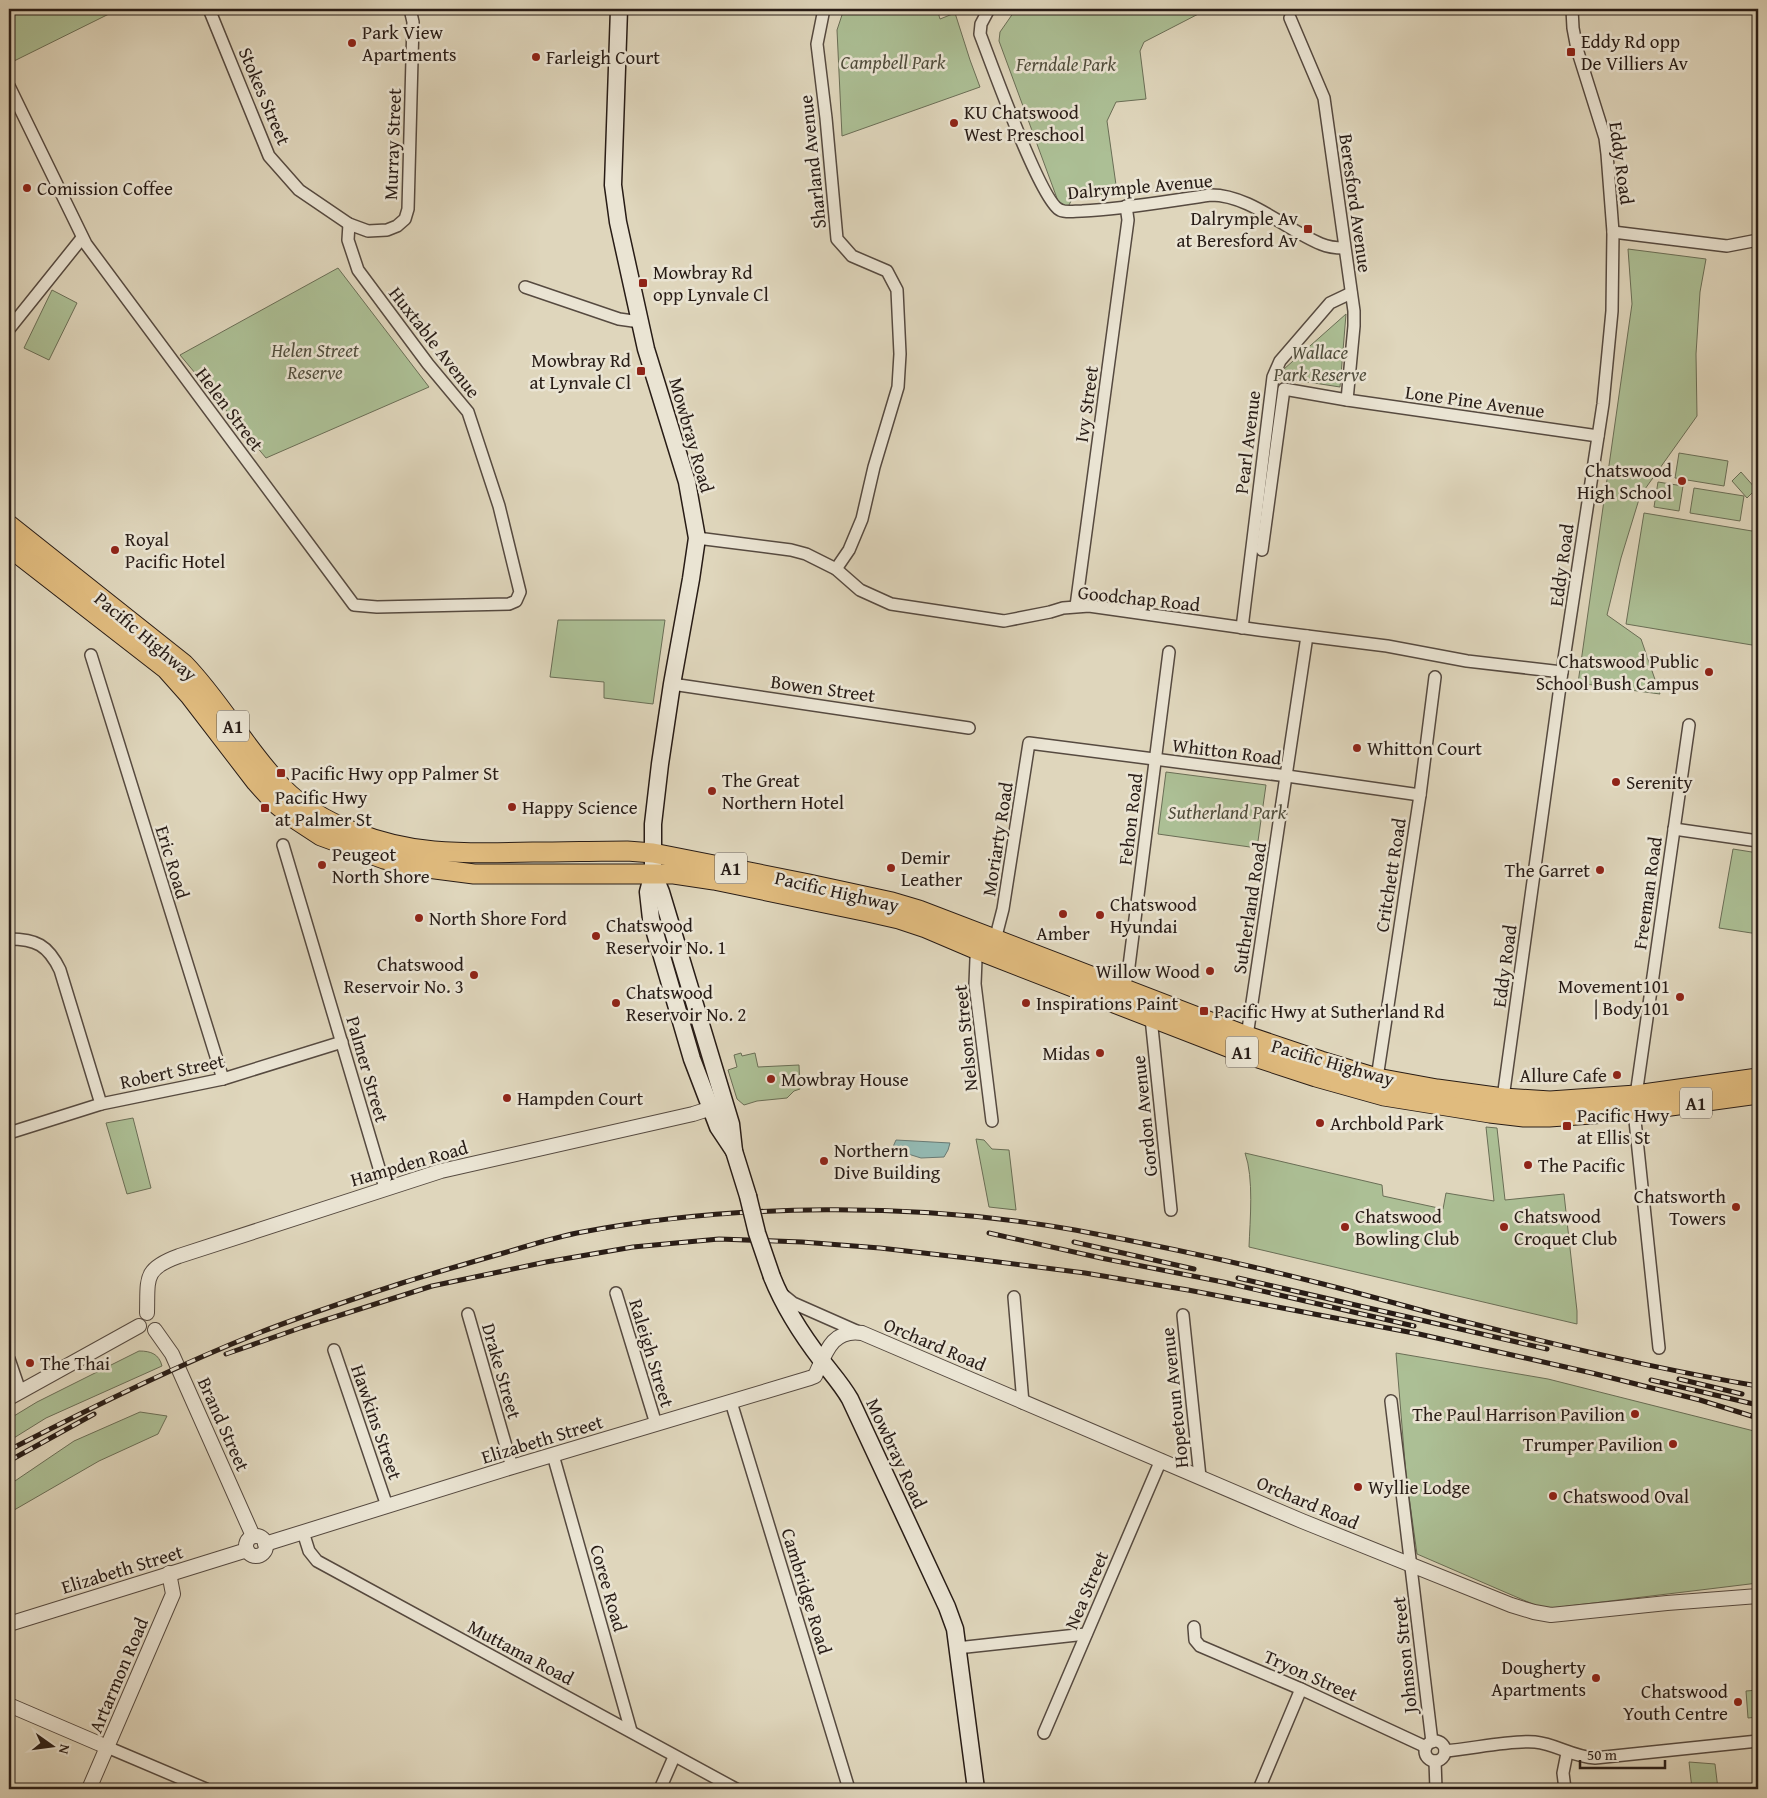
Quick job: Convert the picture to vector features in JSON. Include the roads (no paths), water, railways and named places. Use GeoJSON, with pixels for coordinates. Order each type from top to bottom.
{"type":"FeatureCollection","features":[{"type":"Feature","properties":{"kind":"highway","name":"Pacific Highway"},"geometry":{"type":"LineString","coordinates":[[9,525],[184,664],[200,680],[252,751],[284,789],[301,803],[339,825],[367,836],[433,851],[492,853],[627,850],[653,853],[892,902],[919,910],[1122,990],[1312,1059],[1377,1078],[1437,1090],[1503,1098],[1635,1103],[1719,1100],[1758,1094]]}},
{"type":"Feature","properties":{"kind":"highway","name":"Pacific Highway"},"geometry":{"type":"LineString","coordinates":[[9,547],[75,596],[166,669],[190,696],[256,782],[275,803],[321,836],[384,859],[412,866],[474,874],[674,874],[714,880],[876,914],[926,928],[1151,1018],[1243,1053],[1325,1080],[1384,1096],[1490,1113],[1524,1117],[1584,1115],[1758,1078]]}},
{"type":"Feature","properties":{"kind":"main road","name":"Mowbray Road"},"geometry":{"type":"LineString","coordinates":[[620,9],[613,185],[618,222],[646,348],[687,482],[697,538],[672,684],[654,818],[653,873],[661,892],[717,1106],[718,1127],[734,1151],[775,1283],[798,1327],[822,1361],[844,1387],[947,1607],[955,1629],[976,1789]]}},
{"type":"Feature","properties":{"kind":"street","name":"Stokes Street"},"geometry":{"type":"LineString","coordinates":[[209,9],[269,156],[299,190],[348,224]]}},
{"type":"Feature","properties":{"kind":"street","name":"Murray Street"},"geometry":{"type":"LineString","coordinates":[[348,224],[368,231],[387,230],[397,226],[405,219],[408,209],[413,22],[410,9]]}},
{"type":"Feature","properties":{"kind":"street","name":"Sharland Avenue"},"geometry":{"type":"LineString","coordinates":[[824,9],[817,44],[837,238],[852,256],[886,271],[897,290],[900,354],[898,387],[874,467],[862,519],[849,550],[836,569]]}},
{"type":"Feature","properties":{"kind":"street","name":"Dalrymple Avenue"},"geometry":{"type":"LineString","coordinates":[[989,9],[981,24],[980,34],[1039,179],[1057,209],[1066,212],[1107,210],[1211,195],[1228,196],[1243,202],[1321,244],[1344,248]]}},
{"type":"Feature","properties":{"kind":"street","name":"Eddy Road"},"geometry":{"type":"LineString","coordinates":[[1503,1098],[1562,672],[1598,436],[1612,312],[1613,232],[1605,138],[1577,49],[1572,9]]}},
{"type":"Feature","properties":{"kind":"street","name":"Beresford Avenue"},"geometry":{"type":"LineString","coordinates":[[1290,18],[1324,98],[1354,326],[1347,400]]}},
{"type":"Feature","properties":{"kind":"street","name":"Helen Street"},"geometry":{"type":"LineString","coordinates":[[9,86],[82,238],[354,605],[378,607],[509,604],[516,601]]}},
{"type":"Feature","properties":{"kind":"street","name":"Ivy Street"},"geometry":{"type":"LineString","coordinates":[[1076,606],[1128,220],[1126,206]]}},
{"type":"Feature","properties":{"kind":"street","name":"Huxtable Avenue"},"geometry":{"type":"LineString","coordinates":[[348,224],[348,240],[358,270],[428,364],[468,412],[500,506],[520,592],[516,601]]}},
{"type":"Feature","properties":{"kind":"street"},"geometry":{"type":"LineString","coordinates":[[1613,232],[1727,246],[1758,240]]}},
{"type":"Feature","properties":{"kind":"street"},"geometry":{"type":"LineString","coordinates":[[9,329],[82,238]]}},
{"type":"Feature","properties":{"kind":"street"},"geometry":{"type":"LineString","coordinates":[[525,287],[619,319],[640,322]]}},
{"type":"Feature","properties":{"kind":"street","name":"Pearl Avenue"},"geometry":{"type":"LineString","coordinates":[[1242,628],[1273,377],[1280,361],[1330,303],[1351,293]]}},
{"type":"Feature","properties":{"kind":"street","name":"Pearl Avenue"},"geometry":{"type":"LineString","coordinates":[[1262,550],[1284,389],[1347,400]]}},
{"type":"Feature","properties":{"kind":"street","name":"Lone Pine Avenue"},"geometry":{"type":"LineString","coordinates":[[1347,400],[1598,436]]}},
{"type":"Feature","properties":{"kind":"street","name":"Goodchap Road"},"geometry":{"type":"LineString","coordinates":[[697,538],[791,550],[806,554],[836,569],[860,590],[895,605],[1004,621],[1076,606],[1089,606],[1387,646],[1467,661],[1562,672]]}},
{"type":"Feature","properties":{"kind":"street","name":"Sutherland Road"},"geometry":{"type":"LineString","coordinates":[[1247,1036],[1307,636]]}},
{"type":"Feature","properties":{"kind":"street","name":"Fehon Road"},"geometry":{"type":"LineString","coordinates":[[1122,990],[1128,974],[1169,652]]}},
{"type":"Feature","properties":{"kind":"street","name":"Eric Road"},"geometry":{"type":"LineString","coordinates":[[90,655],[222,1079]]}},
{"type":"Feature","properties":{"kind":"street","name":"Critchett Road"},"geometry":{"type":"LineString","coordinates":[[1377,1078],[1420,795],[1435,677]]}},
{"type":"Feature","properties":{"kind":"street","name":"Bowen Street"},"geometry":{"type":"LineString","coordinates":[[672,684],[969,728]]}},
{"type":"Feature","properties":{"kind":"street","name":"Freeman Road"},"geometry":{"type":"LineString","coordinates":[[1658,1348],[1635,1103],[1689,725]]}},
{"type":"Feature","properties":{"kind":"street","name":"Whitton Road"},"geometry":{"type":"LineString","coordinates":[[1029,743],[1420,795]]}},
{"type":"Feature","properties":{"kind":"street","name":"Moriarty Road"},"geometry":{"type":"LineString","coordinates":[[995,940],[1003,909],[1029,743]]}},
{"type":"Feature","properties":{"kind":"street"},"geometry":{"type":"LineString","coordinates":[[1674,829],[1758,841]]}},
{"type":"Feature","properties":{"kind":"street","name":"Palmer Street"},"geometry":{"type":"LineString","coordinates":[[283,845],[385,1188]]}},
{"type":"Feature","properties":{"kind":"street"},"geometry":{"type":"LineString","coordinates":[[9,939],[34,942],[46,948],[54,958],[60,970],[101,1104]]}},
{"type":"Feature","properties":{"kind":"street","name":"Nelson Street"},"geometry":{"type":"LineString","coordinates":[[980,951],[976,959],[975,984],[992,1122]]}},
{"type":"Feature","properties":{"kind":"street","name":"Gordon Avenue"},"geometry":{"type":"LineString","coordinates":[[1151,1018],[1171,1210]]}},
{"type":"Feature","properties":{"kind":"street","name":"Robert Street"},"geometry":{"type":"LineString","coordinates":[[9,1133],[101,1104],[222,1079],[342,1042]]}},
{"type":"Feature","properties":{"kind":"street","name":"Hampden Road"},"geometry":{"type":"LineString","coordinates":[[147,1312],[149,1277],[160,1264],[441,1170],[693,1114],[717,1106]]}},
{"type":"Feature","properties":{"kind":"street","name":"Orchard Road"},"geometry":{"type":"LineString","coordinates":[[775,1283],[793,1303],[1200,1478],[1511,1606],[1551,1615],[1758,1596]]}},
{"type":"Feature","properties":{"kind":"street","name":"Raleigh Street"},"geometry":{"type":"LineString","coordinates":[[616,1293],[656,1424]]}},
{"type":"Feature","properties":{"kind":"street"},"geometry":{"type":"LineString","coordinates":[[1014,1297],[1024,1403]]}},
{"type":"Feature","properties":{"kind":"street"},"geometry":{"type":"LineString","coordinates":[[147,1312],[153,1313],[157,1318],[158,1324],[155,1330],[144,1332],[139,1326],[139,1319],[147,1312]]}},
{"type":"Feature","properties":{"kind":"street","name":"Drake Street"},"geometry":{"type":"LineString","coordinates":[[468,1314],[512,1467]]}},
{"type":"Feature","properties":{"kind":"street","name":"Hopetoun Avenue"},"geometry":{"type":"LineString","coordinates":[[1183,1316],[1200,1478]]}},
{"type":"Feature","properties":{"kind":"street"},"geometry":{"type":"LineString","coordinates":[[9,1359],[14,1394],[139,1326]]}},
{"type":"Feature","properties":{"kind":"street","name":"Brand Street"},"geometry":{"type":"LineString","coordinates":[[155,1330],[172,1354],[259,1540]]}},
{"type":"Feature","properties":{"kind":"street","name":"Orchard Road"},"geometry":{"type":"LineString","coordinates":[[822,1361],[829,1346],[838,1337],[848,1332],[862,1333]]}},
{"type":"Feature","properties":{"kind":"street","name":"Hawkins Street"},"geometry":{"type":"LineString","coordinates":[[334,1350],[387,1506]]}},
{"type":"Feature","properties":{"kind":"street","name":"Elizabeth Street"},"geometry":{"type":"LineString","coordinates":[[9,1624],[247,1550],[251,1555],[260,1555],[265,1550],[259,1540],[303,1532],[810,1378],[815,1376],[822,1361]]}},
{"type":"Feature","properties":{"kind":"street","name":"Johnson Street"},"geometry":{"type":"LineString","coordinates":[[1391,1401],[1411,1565],[1429,1744]]}},
{"type":"Feature","properties":{"kind":"street","name":"Cambridge Road"},"geometry":{"type":"LineString","coordinates":[[731,1402],[849,1789]]}},
{"type":"Feature","properties":{"kind":"street","name":"Coree Road"},"geometry":{"type":"LineString","coordinates":[[553,1455],[631,1731]]}},
{"type":"Feature","properties":{"kind":"street","name":"Nea Street"},"geometry":{"type":"LineString","coordinates":[[1044,1733],[1161,1460]]}},
{"type":"Feature","properties":{"kind":"street","name":"Muttama Road"},"geometry":{"type":"LineString","coordinates":[[303,1532],[309,1551],[317,1561],[631,1731],[674,1757],[736,1789]]}},
{"type":"Feature","properties":{"kind":"street","name":"Artarmon Road"},"geometry":{"type":"LineString","coordinates":[[89,1789],[173,1594],[169,1573]]}},
{"type":"Feature","properties":{"kind":"street","name":"Tryon Street"},"geometry":{"type":"LineString","coordinates":[[1194,1627],[1195,1640],[1200,1646],[1429,1744]]}},
{"type":"Feature","properties":{"kind":"street"},"geometry":{"type":"LineString","coordinates":[[957,1648],[1086,1634]]}},
{"type":"Feature","properties":{"kind":"street"},"geometry":{"type":"LineString","coordinates":[[1259,1789],[1301,1689]]}},
{"type":"Feature","properties":{"kind":"street"},"geometry":{"type":"LineString","coordinates":[[9,1705],[206,1789]]}},
{"type":"Feature","properties":{"kind":"street"},"geometry":{"type":"LineString","coordinates":[[1439,1742],[1445,1750],[1442,1758],[1435,1760],[1428,1757],[1426,1750],[1429,1744],[1439,1742]]}},
{"type":"Feature","properties":{"kind":"street"},"geometry":{"type":"LineString","coordinates":[[1445,1750],[1533,1742],[1548,1744],[1567,1753],[1585,1758],[1595,1758],[1758,1742]]}},
{"type":"Feature","properties":{"kind":"street"},"geometry":{"type":"LineString","coordinates":[[1565,1789],[1563,1773],[1567,1753]]}},
{"type":"Feature","properties":{"kind":"street"},"geometry":{"type":"LineString","coordinates":[[660,1789],[674,1757]]}},
{"type":"Feature","properties":{"kind":"street"},"geometry":{"type":"LineString","coordinates":[[1435,1760],[1436,1789]]}},
{"type":"Feature","properties":{"kind":"water"},"geometry":{"type":"Polygon","coordinates":[[[896,1140],[950,1143],[944,1157],[921,1158],[892,1149],[896,1140]]]}},
{"type":"Feature","properties":{"kind":"waterway"},"geometry":{"type":"LineString","coordinates":[[1047,11],[1055,9]]}},
{"type":"Feature","properties":{"kind":"railway"},"geometry":{"type":"LineString","coordinates":[[9,1450],[131,1389],[224,1347],[292,1320],[402,1283],[533,1244],[577,1233],[637,1223],[762,1211],[890,1211],[953,1214],[1075,1230],[1256,1268],[1580,1350],[1651,1366],[1758,1386]]}},
{"type":"Feature","properties":{"kind":"railway"},"geometry":{"type":"LineString","coordinates":[[989,1233],[1101,1258],[1223,1282],[1414,1326]]}},
{"type":"Feature","properties":{"kind":"railway"},"geometry":{"type":"LineString","coordinates":[[226,1354],[303,1327],[432,1286],[546,1262],[633,1247],[719,1239],[802,1242],[880,1248],[967,1258],[1085,1273],[1188,1290],[1419,1334],[1592,1373],[1700,1400],[1758,1418]]}},
{"type":"Feature","properties":{"kind":"railway"},"geometry":{"type":"LineString","coordinates":[[1074,1242],[1194,1269]]}},
{"type":"Feature","properties":{"kind":"railway"},"geometry":{"type":"LineString","coordinates":[[1238,1278],[1547,1349]]}},
{"type":"Feature","properties":{"kind":"railway"},"geometry":{"type":"LineString","coordinates":[[1679,1379],[1742,1394]]}},
{"type":"Feature","properties":{"kind":"railway"},"geometry":{"type":"LineString","coordinates":[[1651,1380],[1758,1405]]}},
{"type":"Feature","properties":{"kind":"railway"},"geometry":{"type":"LineString","coordinates":[[9,1461],[94,1414]]}},
{"type":"Feature","properties":{"kind":"place","name":"Park View Apartments"},"geometry":{"type":"Point","coordinates":[352,43]}},
{"type":"Feature","properties":{"kind":"place","name":"Eddy Rd opp De Villiers Av"},"geometry":{"type":"Point","coordinates":[1571,52]}},
{"type":"Feature","properties":{"kind":"place","name":"Farleigh Court"},"geometry":{"type":"Point","coordinates":[536,57]}},
{"type":"Feature","properties":{"kind":"place","name":"KU Chatswood West Preschool"},"geometry":{"type":"Point","coordinates":[954,123]}},
{"type":"Feature","properties":{"kind":"place","name":"Comission Coffee"},"geometry":{"type":"Point","coordinates":[27,188]}},
{"type":"Feature","properties":{"kind":"place","name":"Dalrymple Av at Beresford Av"},"geometry":{"type":"Point","coordinates":[1308,229]}},
{"type":"Feature","properties":{"kind":"place","name":"Mowbray Rd opp Lynvale Cl"},"geometry":{"type":"Point","coordinates":[643,283]}},
{"type":"Feature","properties":{"kind":"place","name":"Mowbray Rd at Lynvale Cl"},"geometry":{"type":"Point","coordinates":[641,371]}},
{"type":"Feature","properties":{"kind":"place","name":"Chatswood High School"},"geometry":{"type":"Point","coordinates":[1682,481]}},
{"type":"Feature","properties":{"kind":"place","name":"Royal Pacific Hotel"},"geometry":{"type":"Point","coordinates":[115,550]}},
{"type":"Feature","properties":{"kind":"place","name":"Chatswood Public School Bush Campus"},"geometry":{"type":"Point","coordinates":[1709,672]}},
{"type":"Feature","properties":{"kind":"place","name":"Whitton Court"},"geometry":{"type":"Point","coordinates":[1357,748]}},
{"type":"Feature","properties":{"kind":"place","name":"Pacific Hwy opp Palmer St"},"geometry":{"type":"Point","coordinates":[281,773]}},
{"type":"Feature","properties":{"kind":"place","name":"Serenity"},"geometry":{"type":"Point","coordinates":[1616,782]}},
{"type":"Feature","properties":{"kind":"place","name":"The Great Northern Hotel"},"geometry":{"type":"Point","coordinates":[712,791]}},
{"type":"Feature","properties":{"kind":"place","name":"Happy Science"},"geometry":{"type":"Point","coordinates":[512,807]}},
{"type":"Feature","properties":{"kind":"place","name":"Pacific Hwy at Palmer St"},"geometry":{"type":"Point","coordinates":[265,808]}},
{"type":"Feature","properties":{"kind":"place","name":"Peugeot North Shore"},"geometry":{"type":"Point","coordinates":[322,865]}},
{"type":"Feature","properties":{"kind":"place","name":"Demir Leather"},"geometry":{"type":"Point","coordinates":[891,868]}},
{"type":"Feature","properties":{"kind":"place","name":"The Garret"},"geometry":{"type":"Point","coordinates":[1600,870]}},
{"type":"Feature","properties":{"kind":"place","name":"Amber"},"geometry":{"type":"Point","coordinates":[1063,914]}},
{"type":"Feature","properties":{"kind":"place","name":"Chatswood Hyundai"},"geometry":{"type":"Point","coordinates":[1100,915]}},
{"type":"Feature","properties":{"kind":"place","name":"North Shore Ford"},"geometry":{"type":"Point","coordinates":[419,918]}},
{"type":"Feature","properties":{"kind":"place","name":"Chatswood Reservoir No. 1"},"geometry":{"type":"Point","coordinates":[596,936]}},
{"type":"Feature","properties":{"kind":"place","name":"Willow Wood"},"geometry":{"type":"Point","coordinates":[1210,971]}},
{"type":"Feature","properties":{"kind":"place","name":"Chatswood Reservoir No. 3"},"geometry":{"type":"Point","coordinates":[474,975]}},
{"type":"Feature","properties":{"kind":"place","name":"Movement101 | Body101"},"geometry":{"type":"Point","coordinates":[1680,997]}},
{"type":"Feature","properties":{"kind":"place","name":"Chatswood Reservoir No. 2"},"geometry":{"type":"Point","coordinates":[616,1003]}},
{"type":"Feature","properties":{"kind":"place","name":"Inspirations Paint"},"geometry":{"type":"Point","coordinates":[1026,1003]}},
{"type":"Feature","properties":{"kind":"place","name":"Pacific Hwy at Sutherland Rd"},"geometry":{"type":"Point","coordinates":[1204,1011]}},
{"type":"Feature","properties":{"kind":"place","name":"Midas"},"geometry":{"type":"Point","coordinates":[1100,1053]}},
{"type":"Feature","properties":{"kind":"place","name":"Allure Cafe"},"geometry":{"type":"Point","coordinates":[1617,1075]}},
{"type":"Feature","properties":{"kind":"place","name":"Mowbray House"},"geometry":{"type":"Point","coordinates":[771,1079]}},
{"type":"Feature","properties":{"kind":"place","name":"Hampden Court"},"geometry":{"type":"Point","coordinates":[507,1098]}},
{"type":"Feature","properties":{"kind":"place","name":"Archbold Park"},"geometry":{"type":"Point","coordinates":[1320,1123]}},
{"type":"Feature","properties":{"kind":"place","name":"Pacific Hwy at Ellis St"},"geometry":{"type":"Point","coordinates":[1567,1126]}},
{"type":"Feature","properties":{"kind":"place","name":"Northern Dive Building"},"geometry":{"type":"Point","coordinates":[824,1161]}},
{"type":"Feature","properties":{"kind":"place","name":"The Pacific"},"geometry":{"type":"Point","coordinates":[1528,1165]}},
{"type":"Feature","properties":{"kind":"place","name":"Chatsworth Towers"},"geometry":{"type":"Point","coordinates":[1736,1207]}},
{"type":"Feature","properties":{"kind":"place","name":"Chatswood Bowling Club"},"geometry":{"type":"Point","coordinates":[1345,1227]}},
{"type":"Feature","properties":{"kind":"place","name":"Chatswood Croquet Club"},"geometry":{"type":"Point","coordinates":[1504,1227]}},
{"type":"Feature","properties":{"kind":"place","name":"The Thai"},"geometry":{"type":"Point","coordinates":[30,1363]}},
{"type":"Feature","properties":{"kind":"place","name":"The Paul Harrison Pavilion"},"geometry":{"type":"Point","coordinates":[1635,1414]}},
{"type":"Feature","properties":{"kind":"place","name":"Trumper Pavilion"},"geometry":{"type":"Point","coordinates":[1673,1444]}},
{"type":"Feature","properties":{"kind":"place","name":"Wyllie Lodge"},"geometry":{"type":"Point","coordinates":[1358,1487]}},
{"type":"Feature","properties":{"kind":"place","name":"Chatswood Oval"},"geometry":{"type":"Point","coordinates":[1553,1496]}},
{"type":"Feature","properties":{"kind":"place","name":"Dougherty Apartments"},"geometry":{"type":"Point","coordinates":[1596,1678]}},
{"type":"Feature","properties":{"kind":"place","name":"Chatswood Youth Centre"},"geometry":{"type":"Point","coordinates":[1738,1702]}},
{"type":"Feature","properties":{"kind":"park label","name":"Campbell Park"},"geometry":{"type":"Point","coordinates":[893,62]}},
{"type":"Feature","properties":{"kind":"park label","name":"Ferndale Park"},"geometry":{"type":"Point","coordinates":[1066,64]}},
{"type":"Feature","properties":{"kind":"park label","name":"Helen Street Reserve"},"geometry":{"type":"Point","coordinates":[315,361]}},
{"type":"Feature","properties":{"kind":"park label","name":"Wallace Park Reserve"},"geometry":{"type":"Point","coordinates":[1320,363]}},
{"type":"Feature","properties":{"kind":"park label","name":"Sutherland Park"},"geometry":{"type":"Point","coordinates":[1227,812]}}]}
